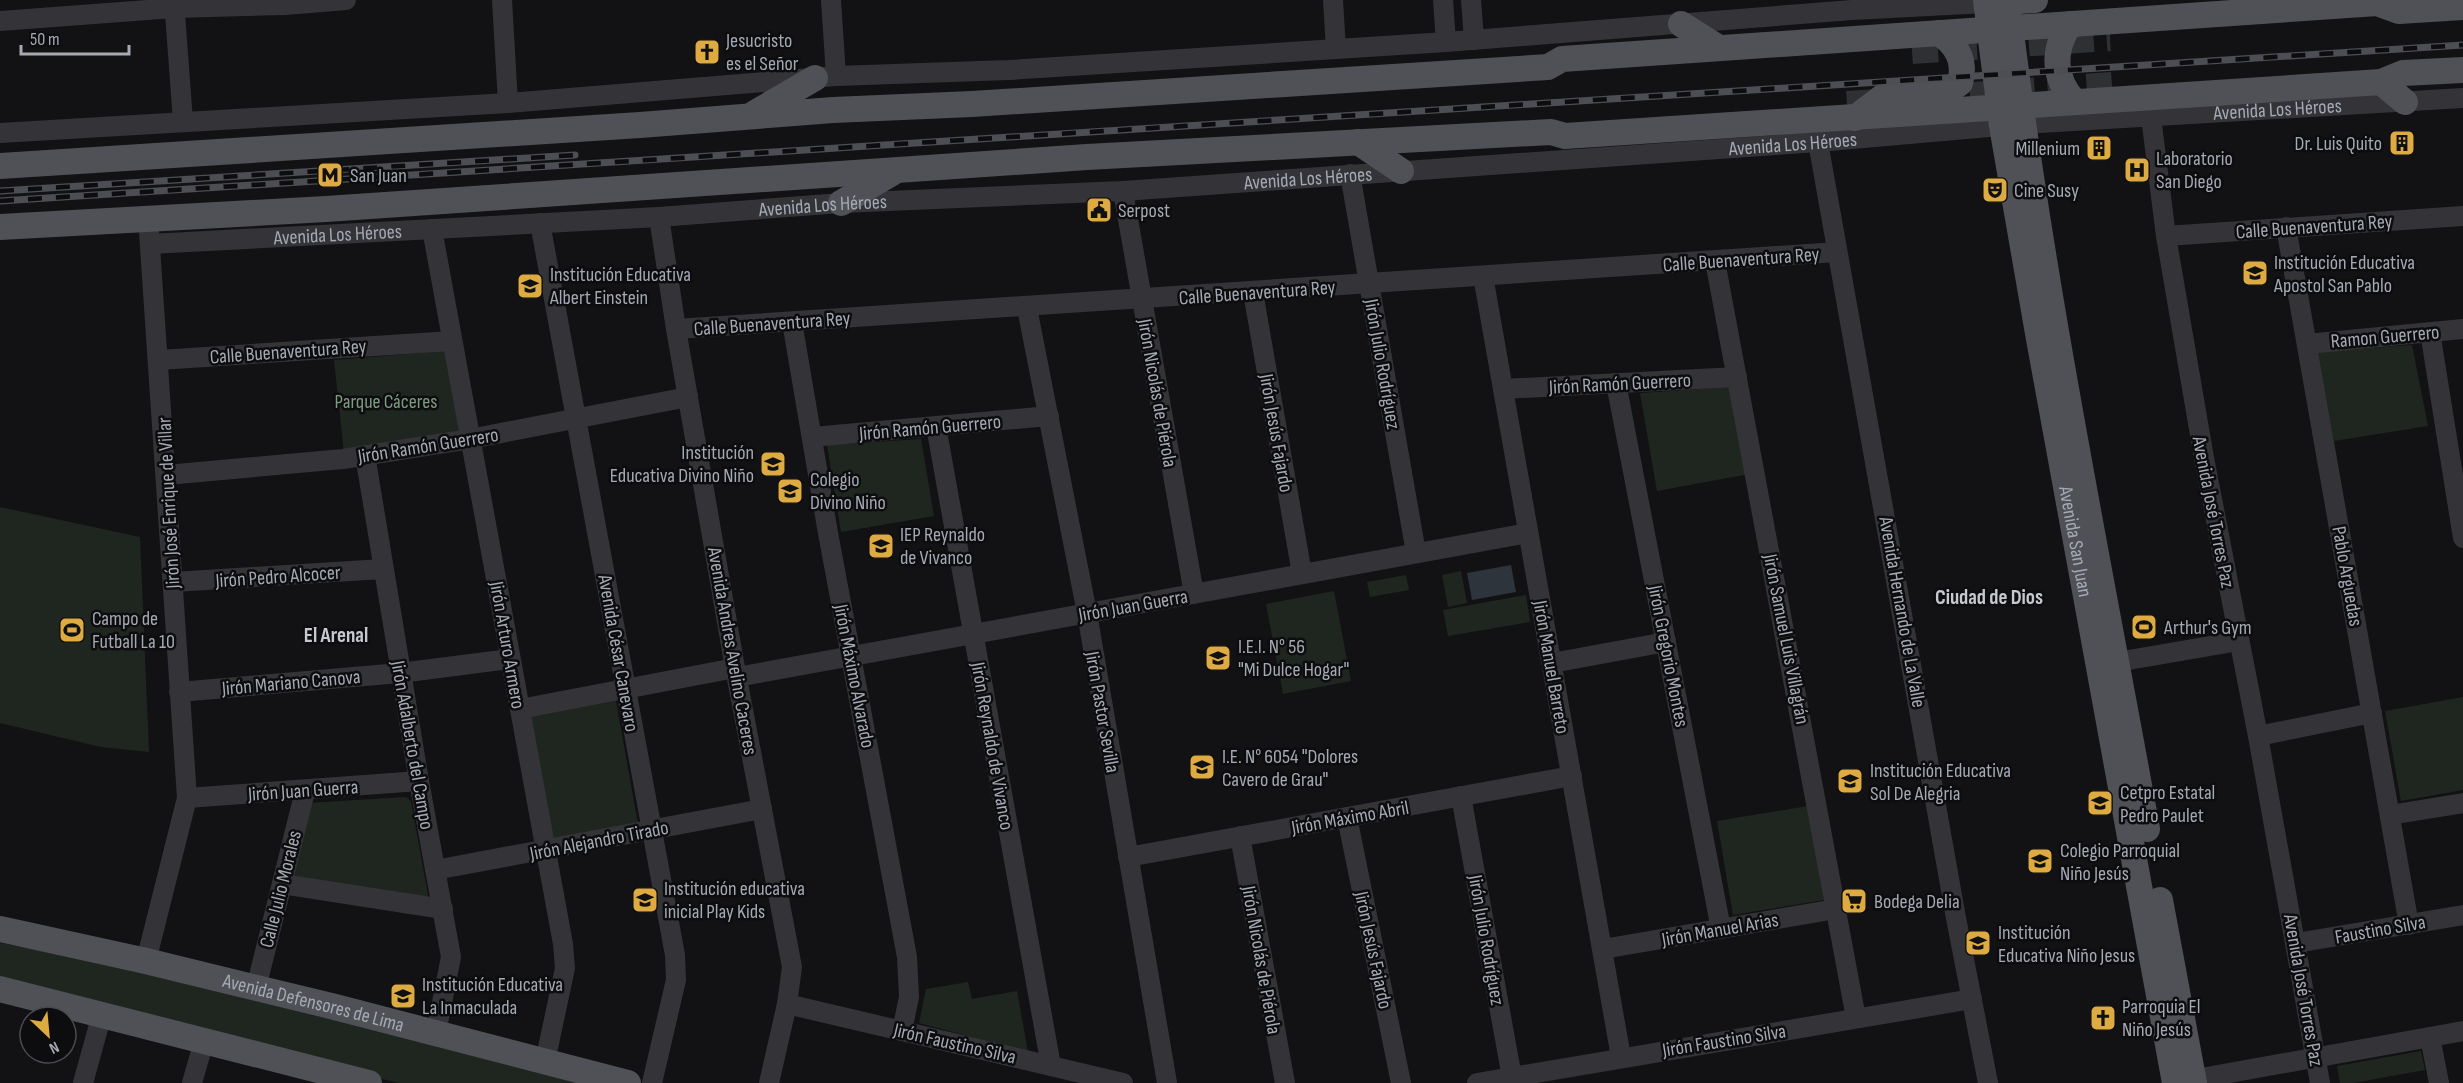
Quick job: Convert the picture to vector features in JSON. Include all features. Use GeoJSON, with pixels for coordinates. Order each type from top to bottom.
{"type":"FeatureCollection","features":[{"type":"Feature","properties":{"kind":"main road"},"geometry":{"type":"LineString","coordinates":[[1996,1],[2035,0]]}},
{"type":"Feature","properties":{"kind":"main road","name":"Avenida San Juan"},"geometry":{"type":"LineString","coordinates":[[1996,1],[2039,339],[2182,1082]]}},
{"type":"Feature","properties":{"kind":"main road"},"geometry":{"type":"LineString","coordinates":[[0,166],[640,125],[751,115],[972,104],[1548,67],[1562,59],[2377,3],[2399,11],[2463,8]]}},
{"type":"Feature","properties":{"kind":"main road"},"geometry":{"type":"LineString","coordinates":[[2110,38],[2378,21],[2399,11]]}},
{"type":"Feature","properties":{"kind":"main road"},"geometry":{"type":"LineString","coordinates":[[1681,24],[1719,48]]}},
{"type":"Feature","properties":{"kind":"main road"},"geometry":{"type":"LineString","coordinates":[[2070,24],[2060,40],[2057,67],[2063,86],[2075,102]]}},
{"type":"Feature","properties":{"kind":"main road"},"geometry":{"type":"LineString","coordinates":[[1851,111],[1885,95],[1953,88],[1960,83],[1962,62],[1959,53],[1947,38],[1939,33]]}},
{"type":"Feature","properties":{"kind":"main road"},"geometry":{"type":"LineString","coordinates":[[1548,67],[1562,74],[1912,51]]}},
{"type":"Feature","properties":{"kind":"main road","name":"Avenida Los Héroes"},"geometry":{"type":"LineString","coordinates":[[2112,85],[2380,66],[2392,77]]}},
{"type":"Feature","properties":{"kind":"main road","name":"Avenida Los Héroes"},"geometry":{"type":"LineString","coordinates":[[0,226],[149,232],[338,208],[899,169],[1551,132],[1565,136],[1851,111],[2011,116],[2075,102],[2463,70]]}},
{"type":"Feature","properties":{"kind":"main road"},"geometry":{"type":"LineString","coordinates":[[751,115],[825,77]]}},
{"type":"Feature","properties":{"kind":"main road"},"geometry":{"type":"LineString","coordinates":[[2392,77],[2405,102]]}},
{"type":"Feature","properties":{"kind":"main road","name":"Avenida San Juan"},"geometry":{"type":"LineString","coordinates":[[2011,116],[2059,347],[2117,662],[2182,1082]]}},
{"type":"Feature","properties":{"kind":"main road"},"geometry":{"type":"LineString","coordinates":[[1358,142],[1401,171]]}},
{"type":"Feature","properties":{"kind":"main road"},"geometry":{"type":"LineString","coordinates":[[840,202],[899,169]]}},
{"type":"Feature","properties":{"kind":"main road","name":"Avenida Defensores de Lima"},"geometry":{"type":"LineString","coordinates":[[0,929],[146,961],[628,1083]]}},
{"type":"Feature","properties":{"kind":"main road"},"geometry":{"type":"LineString","coordinates":[[1,992],[102,1014],[369,1083]]}},
{"type":"Feature","properties":{"kind":"street"},"geometry":{"type":"LineString","coordinates":[[0,21],[174,4],[346,0]]}},
{"type":"Feature","properties":{"kind":"street"},"geometry":{"type":"LineString","coordinates":[[502,0],[508,103]]}},
{"type":"Feature","properties":{"kind":"street"},"geometry":{"type":"LineString","coordinates":[[825,77],[831,0]]}},
{"type":"Feature","properties":{"kind":"street"},"geometry":{"type":"LineString","coordinates":[[1333,0],[1336,49]]}},
{"type":"Feature","properties":{"kind":"street"},"geometry":{"type":"LineString","coordinates":[[1443,0],[1446,42]]}},
{"type":"Feature","properties":{"kind":"street"},"geometry":{"type":"LineString","coordinates":[[1471,0],[1474,40]]}},
{"type":"Feature","properties":{"kind":"street"},"geometry":{"type":"LineString","coordinates":[[0,133],[508,103],[825,77],[1009,70],[1446,42],[1681,24],[1852,5],[1996,1]]}},
{"type":"Feature","properties":{"kind":"street"},"geometry":{"type":"LineString","coordinates":[[174,4],[183,121]]}},
{"type":"Feature","properties":{"kind":"street","name":"Avenida Los Héroes"},"geometry":{"type":"LineString","coordinates":[[149,232],[432,229],[659,217],[840,202],[1123,191],[1818,142],[2011,116],[2151,117],[2463,98]]}},
{"type":"Feature","properties":{"kind":"street","name":"Avenida José Torres Paz"},"geometry":{"type":"LineString","coordinates":[[2151,117],[2166,236],[2204,458],[2258,736],[2320,1083]]}},
{"type":"Feature","properties":{"kind":"street","name":"Avenida Hernando de La Valle"},"geometry":{"type":"LineString","coordinates":[[1818,142],[1988,1083]]}},
{"type":"Feature","properties":{"kind":"street","name":"Jirón Julio Rodríguez"},"geometry":{"type":"LineString","coordinates":[[1350,174],[1416,553]]}},
{"type":"Feature","properties":{"kind":"street","name":"Jirón Nicolás de Piérola"},"geometry":{"type":"LineString","coordinates":[[1123,191],[1194,594]]}},
{"type":"Feature","properties":{"kind":"street","name":"Calle Buenaventura Rey"},"geometry":{"type":"LineString","coordinates":[[2166,236],[2463,216]]}},
{"type":"Feature","properties":{"kind":"street","name":"Avenida Andres Avelino Caceres"},"geometry":{"type":"LineString","coordinates":[[659,217],[676,330],[736,673],[792,968],[787,1004],[769,1083]]}},
{"type":"Feature","properties":{"kind":"street","name":"Avenida César Canevaro"},"geometry":{"type":"LineString","coordinates":[[540,223],[675,955],[676,980],[652,1083]]}},
{"type":"Feature","properties":{"kind":"street","name":"Pablo Arguedas"},"geometry":{"type":"LineString","coordinates":[[2286,227],[2409,925]]}},
{"type":"Feature","properties":{"kind":"street","name":"Jirón Arturo Armero"},"geometry":{"type":"LineString","coordinates":[[432,229],[563,944],[565,968],[545,1062]]}},
{"type":"Feature","properties":{"kind":"street","name":"Jirón José Enrique de Villar"},"geometry":{"type":"LineString","coordinates":[[146,961],[187,798],[149,232]]}},
{"type":"Feature","properties":{"kind":"street","name":"Calle Buenaventura Rey"},"geometry":{"type":"LineString","coordinates":[[676,330],[1837,252]]}},
{"type":"Feature","properties":{"kind":"street","name":"Jirón Samuel Luis Villagrán"},"geometry":{"type":"LineString","coordinates":[[1715,261],[1856,1018]]}},
{"type":"Feature","properties":{"kind":"street","name":"Jirón Manuel Barreto"},"geometry":{"type":"LineString","coordinates":[[1483,276],[1621,1057]]}},
{"type":"Feature","properties":{"kind":"street","name":"Jirón Jesús Fajardo"},"geometry":{"type":"LineString","coordinates":[[1253,292],[1302,574]]}},
{"type":"Feature","properties":{"kind":"street","name":"Jirón Pastor Sevilla"},"geometry":{"type":"LineString","coordinates":[[1027,308],[1087,613],[1167,1083]]}},
{"type":"Feature","properties":{"kind":"street","name":"Jirón Máximo Alvarado"},"geometry":{"type":"LineString","coordinates":[[792,322],[907,957],[909,997],[902,1031]]}},
{"type":"Feature","properties":{"kind":"street","name":"Ramon Guerrero"},"geometry":{"type":"LineString","coordinates":[[2307,344],[2463,329]]}},
{"type":"Feature","properties":{"kind":"street"},"geometry":{"type":"LineString","coordinates":[[2430,332],[2463,538]]}},
{"type":"Feature","properties":{"kind":"street","name":"Calle Buenaventura Rey"},"geometry":{"type":"LineString","coordinates":[[159,360],[452,341]]}},
{"type":"Feature","properties":{"kind":"street","name":"Jirón Ramón Guerrero"},"geometry":{"type":"LineString","coordinates":[[1503,389],[1737,377]]}},
{"type":"Feature","properties":{"kind":"street","name":"Jirón Gregorio Montes"},"geometry":{"type":"LineString","coordinates":[[1616,383],[1721,929]]}},
{"type":"Feature","properties":{"kind":"street","name":"Jirón Ramón Guerrero"},"geometry":{"type":"LineString","coordinates":[[166,475],[365,455],[576,420],[688,397]]}},
{"type":"Feature","properties":{"kind":"street","name":"Jirón Ramón Guerrero"},"geometry":{"type":"LineString","coordinates":[[812,437],[1049,417]]}},
{"type":"Feature","properties":{"kind":"street","name":"Jirón Reynaldo de Vivanco"},"geometry":{"type":"LineString","coordinates":[[936,426],[1051,1066]]}},
{"type":"Feature","properties":{"kind":"street","name":"Jirón Adalberto del Campo"},"geometry":{"type":"LineString","coordinates":[[365,455],[418,781],[451,957],[436,1033]]}},
{"type":"Feature","properties":{"kind":"street","name":"Jirón Juan Guerra"},"geometry":{"type":"LineString","coordinates":[[520,709],[626,689],[851,656],[1528,532]]}},
{"type":"Feature","properties":{"kind":"street","name":"Jirón Pedro Alcocer"},"geometry":{"type":"LineString","coordinates":[[173,582],[383,569]]}},
{"type":"Feature","properties":{"kind":"street"},"geometry":{"type":"LineString","coordinates":[[2117,662],[2239,641]]}},
{"type":"Feature","properties":{"kind":"street"},"geometry":{"type":"LineString","coordinates":[[1552,663],[1666,642]]}},
{"type":"Feature","properties":{"kind":"street","name":"Jirón Mariano Canova"},"geometry":{"type":"LineString","coordinates":[[179,692],[400,673],[510,658]]}},
{"type":"Feature","properties":{"kind":"street"},"geometry":{"type":"LineString","coordinates":[[2258,736],[2372,713]]}},
{"type":"Feature","properties":{"kind":"street","name":"Jirón Máximo Abril"},"geometry":{"type":"LineString","coordinates":[[1128,857],[1572,776]]}},
{"type":"Feature","properties":{"kind":"street","name":"Jirón Juan Guerra"},"geometry":{"type":"LineString","coordinates":[[187,798],[418,781]]}},
{"type":"Feature","properties":{"kind":"street","name":"Calle Julio Morales"},"geometry":{"type":"LineString","coordinates":[[256,988],[305,791]]}},
{"type":"Feature","properties":{"kind":"street","name":"Jirón Julio Rodríguez"},"geometry":{"type":"LineString","coordinates":[[1461,796],[1513,1080]]}},
{"type":"Feature","properties":{"kind":"street"},"geometry":{"type":"LineString","coordinates":[[2390,815],[2463,803]]}},
{"type":"Feature","properties":{"kind":"street","name":"Jirón Alejandro Tirado"},"geometry":{"type":"LineString","coordinates":[[435,870],[762,809]]}},
{"type":"Feature","properties":{"kind":"street","name":"Jirón Jesús Fajardo"},"geometry":{"type":"LineString","coordinates":[[1347,817],[1401,1083]]}},
{"type":"Feature","properties":{"kind":"street","name":"Jirón Nicolás de Piérola"},"geometry":{"type":"LineString","coordinates":[[1240,837],[1285,1083]]}},
{"type":"Feature","properties":{"kind":"street"},"geometry":{"type":"LineString","coordinates":[[282,884],[442,909]]}},
{"type":"Feature","properties":{"kind":"street","name":"Jirón Manuel Arias"},"geometry":{"type":"LineString","coordinates":[[1603,949],[1836,909]]}},
{"type":"Feature","properties":{"kind":"street","name":"Faustino Silva"},"geometry":{"type":"LineString","coordinates":[[2296,943],[2463,915]]}},
{"type":"Feature","properties":{"kind":"street","name":"Jirón Faustino Silva"},"geometry":{"type":"LineString","coordinates":[[1477,1083],[1513,1080],[1621,1057],[1972,999]]}},
{"type":"Feature","properties":{"kind":"street","name":"Jirón Faustino Silva"},"geometry":{"type":"LineString","coordinates":[[787,1004],[1123,1083]]}},
{"type":"Feature","properties":{"kind":"street"},"geometry":{"type":"LineString","coordinates":[[83,1083],[102,1014]]}},
{"type":"Feature","properties":{"kind":"street"},"geometry":{"type":"LineString","coordinates":[[2182,1082],[2463,1031]]}},
{"type":"Feature","properties":{"kind":"street"},"geometry":{"type":"LineString","coordinates":[[2430,1037],[2439,1083]]}},
{"type":"Feature","properties":{"kind":"street"},"geometry":{"type":"LineString","coordinates":[[192,1083],[204,1041]]}},
{"type":"Feature","properties":{"kind":"green space"},"geometry":{"type":"Polygon","coordinates":[[[2412,345],[2428,426],[2334,441],[2318,352],[2412,345]]]}},
{"type":"Feature","properties":{"kind":"green space","name":"Parque Cáceres"},"geometry":{"type":"Polygon","coordinates":[[[446,351],[460,435],[344,453],[334,360],[446,351]]]}},
{"type":"Feature","properties":{"kind":"green space"},"geometry":{"type":"Polygon","coordinates":[[[1731,387],[1749,474],[1657,491],[1640,393],[1731,387]]]}},
{"type":"Feature","properties":{"kind":"green space"},"geometry":{"type":"Polygon","coordinates":[[[921,439],[934,516],[841,532],[827,445],[921,439]]]}},
{"type":"Feature","properties":{"kind":"green space","name":"Campo de Futball La 10"},"geometry":{"type":"Polygon","coordinates":[[[0,507],[140,537],[149,752],[101,747],[0,723],[0,507]]]}},
{"type":"Feature","properties":{"kind":"green space"},"geometry":{"type":"Polygon","coordinates":[[[1461,571],[1467,603],[1448,607],[1442,575],[1461,571]]]}},
{"type":"Feature","properties":{"kind":"green space"},"geometry":{"type":"Polygon","coordinates":[[[1406,575],[1409,590],[1370,597],[1367,582],[1406,575]]]}},
{"type":"Feature","properties":{"kind":"green space"},"geometry":{"type":"Polygon","coordinates":[[[1334,591],[1351,681],[1283,694],[1266,604],[1334,591]]]}},
{"type":"Feature","properties":{"kind":"green space"},"geometry":{"type":"Polygon","coordinates":[[[1526,595],[1530,622],[1448,636],[1443,610],[1526,595]]]}},
{"type":"Feature","properties":{"kind":"green space"},"geometry":{"type":"Polygon","coordinates":[[[2463,697],[2463,790],[2401,801],[2385,711],[2463,697]]]}},
{"type":"Feature","properties":{"kind":"green space"},"geometry":{"type":"Polygon","coordinates":[[[616,701],[638,824],[551,840],[528,717],[616,701]]]}},
{"type":"Feature","properties":{"kind":"green space"},"geometry":{"type":"Polygon","coordinates":[[[406,797],[411,801],[428,895],[425,900],[290,875],[307,803],[406,797]]]}},
{"type":"Feature","properties":{"kind":"green space"},"geometry":{"type":"Polygon","coordinates":[[[1808,806],[1824,900],[1733,915],[1717,821],[1808,806]]]}},
{"type":"Feature","properties":{"kind":"green space"},"geometry":{"type":"Polygon","coordinates":[[[0,943],[131,966],[589,1083],[399,1083],[0,986],[0,943]]]}},
{"type":"Feature","properties":{"kind":"green space"},"geometry":{"type":"Polygon","coordinates":[[[968,982],[972,999],[1017,991],[1028,1052],[919,1023],[926,989],[968,982]]]}},
{"type":"Feature","properties":{"kind":"green space"},"geometry":{"type":"Polygon","coordinates":[[[2421,1051],[2425,1070],[2353,1083],[2340,1083],[2337,1066],[2421,1051]]]}},
{"type":"Feature","properties":{"kind":"shaded area"},"geometry":{"type":"Polygon","coordinates":[[[1511,565],[1516,592],[1472,600],[1467,573],[1511,565]]]}},
{"type":"Feature","properties":{"kind":"tunnel"},"geometry":{"type":"LineString","coordinates":[[1912,51],[2110,38]]}},
{"type":"Feature","properties":{"kind":"tunnel"},"geometry":{"type":"LineString","coordinates":[[1931,98],[2112,85]]}},
{"type":"Feature","properties":{"kind":"tunnel"},"geometry":{"type":"LineString","coordinates":[[1847,104],[1888,101]]}},
{"type":"Feature","properties":{"kind":"railway"},"geometry":{"type":"LineString","coordinates":[[0,201],[2463,45]]}},
{"type":"Feature","properties":{"kind":"railway"},"geometry":{"type":"LineString","coordinates":[[0,191],[575,155]]}},
{"type":"Feature","properties":{"kind":"place","name":"Jesucristo es el Señor"},"geometry":{"type":"Point","coordinates":[707,52]}},
{"type":"Feature","properties":{"kind":"place","name":"Dr. Luis Quito"},"geometry":{"type":"Point","coordinates":[2402,143]}},
{"type":"Feature","properties":{"kind":"place","name":"Millenium"},"geometry":{"type":"Point","coordinates":[2099,148]}},
{"type":"Feature","properties":{"kind":"place","name":"Laboratorio San Diego"},"geometry":{"type":"Point","coordinates":[2137,170]}},
{"type":"Feature","properties":{"kind":"place","name":"San Juan"},"geometry":{"type":"Point","coordinates":[330,175]}},
{"type":"Feature","properties":{"kind":"place","name":"Cine Susy"},"geometry":{"type":"Point","coordinates":[1995,190]}},
{"type":"Feature","properties":{"kind":"place","name":"Serpost"},"geometry":{"type":"Point","coordinates":[1099,210]}},
{"type":"Feature","properties":{"kind":"place","name":"Institución Educativa Apostol San Pablo"},"geometry":{"type":"Point","coordinates":[2255,273]}},
{"type":"Feature","properties":{"kind":"place","name":"Institución Educativa Albert Einstein"},"geometry":{"type":"Point","coordinates":[530,286]}},
{"type":"Feature","properties":{"kind":"place","name":"Institución Educativa Divino Niño"},"geometry":{"type":"Point","coordinates":[773,464]}},
{"type":"Feature","properties":{"kind":"place","name":"Colegio Divino Niño"},"geometry":{"type":"Point","coordinates":[790,491]}},
{"type":"Feature","properties":{"kind":"place","name":"IEP Reynaldo de Vivanco"},"geometry":{"type":"Point","coordinates":[881,546]}},
{"type":"Feature","properties":{"kind":"place","name":"Arthur's Gym"},"geometry":{"type":"Point","coordinates":[2144,627]}},
{"type":"Feature","properties":{"kind":"place","name":"Campo de Futball La 10"},"geometry":{"type":"Point","coordinates":[72,630]}},
{"type":"Feature","properties":{"kind":"place","name":"I.E.I. N° 56 \"Mi Dulce Hogar\""},"geometry":{"type":"Point","coordinates":[1218,658]}},
{"type":"Feature","properties":{"kind":"place","name":"I.E. N° 6054 \"Dolores Cavero de Grau\""},"geometry":{"type":"Point","coordinates":[1202,767]}},
{"type":"Feature","properties":{"kind":"place","name":"Institución Educativa Sol De Alegria"},"geometry":{"type":"Point","coordinates":[1850,781]}},
{"type":"Feature","properties":{"kind":"place","name":"Cetpro Estatal Pedro Paulet"},"geometry":{"type":"Point","coordinates":[2100,803]}},
{"type":"Feature","properties":{"kind":"place","name":"Colegio Parroquial Niño Jesús"},"geometry":{"type":"Point","coordinates":[2040,861]}},
{"type":"Feature","properties":{"kind":"place","name":"Institución educativa inicial Play Kids"},"geometry":{"type":"Point","coordinates":[645,900]}},
{"type":"Feature","properties":{"kind":"place","name":"Bodega Delia"},"geometry":{"type":"Point","coordinates":[1854,901]}},
{"type":"Feature","properties":{"kind":"place","name":"Institución Educativa Niño Jesus"},"geometry":{"type":"Point","coordinates":[1978,943]}},
{"type":"Feature","properties":{"kind":"place","name":"Institución Educativa La Inmaculada"},"geometry":{"type":"Point","coordinates":[403,996]}},
{"type":"Feature","properties":{"kind":"place","name":"Parroquia El Niño Jesús"},"geometry":{"type":"Point","coordinates":[2103,1018]}},
{"type":"Feature","properties":{"kind":"district","name":"Ciudad de Dios"},"geometry":{"type":"Point","coordinates":[1989,597]}},
{"type":"Feature","properties":{"kind":"district","name":"El Arenal"},"geometry":{"type":"Point","coordinates":[336,635]}}]}
